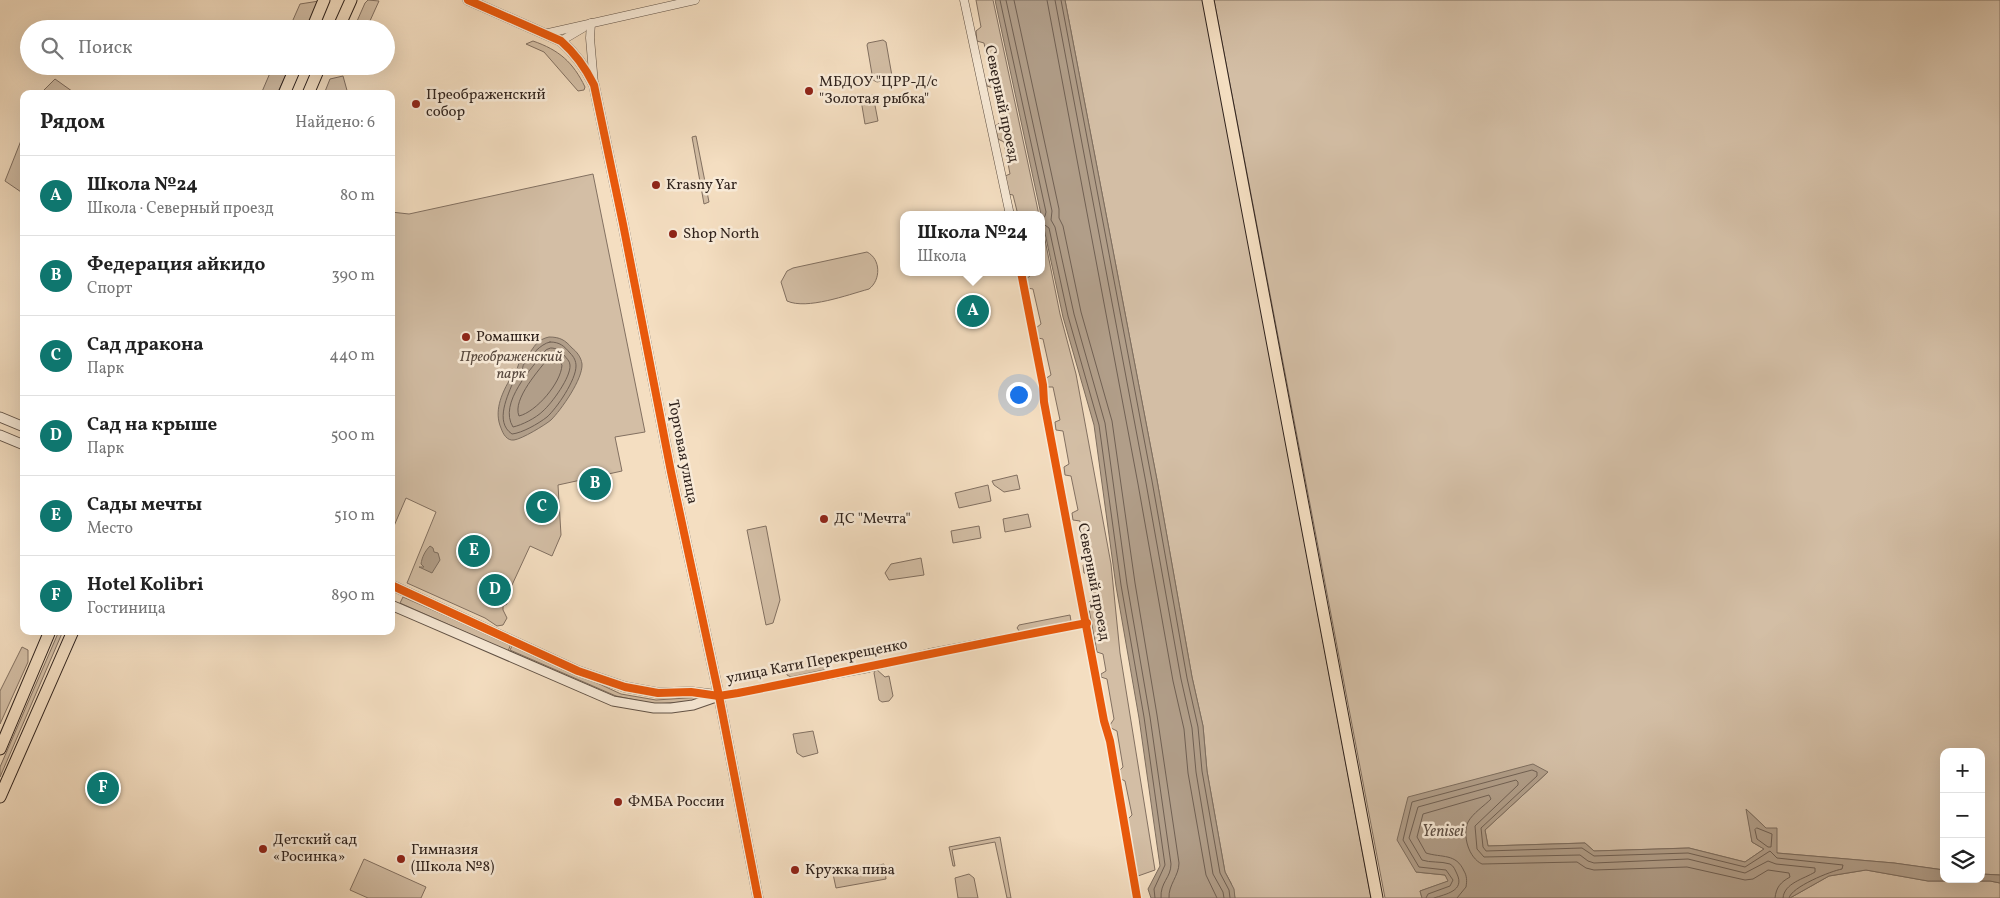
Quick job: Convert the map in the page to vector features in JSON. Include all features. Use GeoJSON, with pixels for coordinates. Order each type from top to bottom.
{"type":"FeatureCollection","features":[{"type":"Feature","properties":{"kind":"main road"},"geometry":{"type":"LineString","coordinates":[[316,20],[324,0]]}},
{"type":"Feature","properties":{"kind":"main road"},"geometry":{"type":"LineString","coordinates":[[342,20],[351,0]]}},
{"type":"Feature","properties":{"kind":"main road"},"geometry":{"type":"LineString","coordinates":[[1208,0],[1376,898]]}},
{"type":"Feature","properties":{"kind":"main road"},"geometry":{"type":"LineString","coordinates":[[286,90],[292,75]]}},
{"type":"Feature","properties":{"kind":"main road"},"geometry":{"type":"LineString","coordinates":[[310,90],[316,75]]}},
{"type":"Feature","properties":{"kind":"main road"},"geometry":{"type":"LineString","coordinates":[[0,749],[48,635]]}},
{"type":"Feature","properties":{"kind":"main road"},"geometry":{"type":"LineString","coordinates":[[0,797],[71,635]]}},
{"type":"Feature","properties":{"kind":"street","name":"Торговая улица"},"geometry":{"type":"LineString","coordinates":[[468,0],[561,40],[585,67],[594,85],[675,489],[719,696],[758,898]]}},
{"type":"Feature","properties":{"kind":"street"},"geometry":{"type":"LineString","coordinates":[[544,34],[696,0]]}},
{"type":"Feature","properties":{"kind":"street","name":"Северный проезд"},"geometry":{"type":"LineString","coordinates":[[964,0],[1009,211]]}},
{"type":"Feature","properties":{"kind":"street"},"geometry":{"type":"LineString","coordinates":[[561,40],[591,23]]}},
{"type":"Feature","properties":{"kind":"street"},"geometry":{"type":"LineString","coordinates":[[591,23],[590,38],[594,85]]}},
{"type":"Feature","properties":{"kind":"street"},"geometry":{"type":"LineString","coordinates":[[561,40],[562,35],[568,29]]}},
{"type":"Feature","properties":{"kind":"street","name":"Северный проезд"},"geometry":{"type":"LineString","coordinates":[[1022,276],[1104,721],[1110,741],[1137,898]]}},
{"type":"Feature","properties":{"kind":"street"},"geometry":{"type":"LineString","coordinates":[[0,417],[20,425]]}},
{"type":"Feature","properties":{"kind":"street"},"geometry":{"type":"LineString","coordinates":[[0,434],[20,443]]}},
{"type":"Feature","properties":{"kind":"street","name":"улица Кати Перекрещенко"},"geometry":{"type":"LineString","coordinates":[[395,587],[578,671],[625,687],[658,693],[691,692],[719,696]]}},
{"type":"Feature","properties":{"kind":"street","name":"улица Кати Перекрещенко"},"geometry":{"type":"LineString","coordinates":[[395,608],[613,701],[654,708],[693,705],[719,696],[869,668],[929,653],[1087,624]]}},
{"type":"Feature","properties":{"kind":"green space"},"geometry":{"type":"Polygon","coordinates":[[[368,0],[379,1],[370,20],[358,20],[368,0]]]}},
{"type":"Feature","properties":{"kind":"green space"},"geometry":{"type":"Polygon","coordinates":[[[976,0],[993,0],[1038,211],[1017,211],[1013,195],[1008,194],[1005,176],[1010,174],[1004,142],[998,139],[995,126],[1001,122],[993,88],[987,86],[986,79],[991,76],[984,43],[977,41],[976,31],[981,27],[976,0]]]}},
{"type":"Feature","properties":{"kind":"green space"},"geometry":{"type":"Polygon","coordinates":[[[1065,0],[1203,0],[1371,898],[1235,898],[1231,883],[1225,872],[1207,771],[1203,726],[1192,677],[1157,480],[1065,0]]]}},
{"type":"Feature","properties":{"kind":"green space"},"geometry":{"type":"Polygon","coordinates":[[[1214,0],[2000,0],[2000,875],[1985,874],[1985,748],[1940,748],[1940,869],[1894,863],[1777,853],[1766,828],[1747,810],[1752,842],[1764,849],[1745,862],[1689,848],[1594,851],[1585,843],[1488,846],[1485,830],[1548,772],[1416,872],[1445,875],[1449,881],[1420,891],[1422,898],[1385,898],[1214,0]]]}},
{"type":"Feature","properties":{"kind":"green space"},"geometry":{"type":"Polygon","coordinates":[[[319,1],[310,20],[293,20],[300,4],[319,1]]]}},
{"type":"Feature","properties":{"kind":"green space"},"geometry":{"type":"Polygon","coordinates":[[[883,40],[886,42],[892,76],[891,79],[877,82],[873,80],[867,45],[868,43],[883,40]]]}},
{"type":"Feature","properties":{"kind":"green space"},"geometry":{"type":"Polygon","coordinates":[[[533,41],[550,48],[564,58],[580,78],[585,87],[584,90],[578,91],[544,52],[526,44],[533,41]]]}},
{"type":"Feature","properties":{"kind":"green space"},"geometry":{"type":"Polygon","coordinates":[[[269,75],[286,75],[279,90],[263,90],[269,75]]]}},
{"type":"Feature","properties":{"kind":"green space"},"geometry":{"type":"Polygon","coordinates":[[[343,76],[347,90],[326,90],[330,79],[343,76]]]}},
{"type":"Feature","properties":{"kind":"green space"},"geometry":{"type":"Polygon","coordinates":[[[55,79],[70,90],[44,90],[55,79]]]}},
{"type":"Feature","properties":{"kind":"green space"},"geometry":{"type":"Polygon","coordinates":[[[873,95],[878,121],[865,124],[861,100],[873,95]]]}},
{"type":"Feature","properties":{"kind":"green space"},"geometry":{"type":"Polygon","coordinates":[[[696,136],[709,202],[704,204],[692,137],[696,136]]]}},
{"type":"Feature","properties":{"kind":"green space"},"geometry":{"type":"Polygon","coordinates":[[[20,143],[20,191],[5,181],[20,143]]]}},
{"type":"Feature","properties":{"kind":"green space","name":"Преображенский парк"},"geometry":{"type":"Polygon","coordinates":[[[593,174],[645,432],[615,437],[622,471],[558,485],[561,535],[552,556],[530,546],[506,598],[507,604],[503,606],[507,618],[503,625],[497,626],[485,618],[407,583],[436,512],[406,498],[395,524],[395,212],[409,214],[593,174]]]}},
{"type":"Feature","properties":{"kind":"green space"},"geometry":{"type":"Polygon","coordinates":[[[1045,240],[1060,314],[1076,374],[1111,564],[1120,653],[1155,870],[1138,876],[1127,820],[1132,815],[1125,781],[1119,778],[1118,772],[1123,767],[1117,731],[1111,728],[1110,725],[1114,719],[1107,679],[1101,677],[1101,674],[1106,671],[1103,654],[1097,652],[1088,604],[1094,596],[1090,574],[1084,573],[1083,565],[1088,561],[1080,521],[1073,520],[1072,513],[1078,510],[1071,476],[1065,475],[1064,467],[1069,464],[1063,431],[1056,430],[1055,422],[1060,420],[1053,387],[1047,387],[1045,379],[1051,375],[1043,339],[1038,338],[1036,328],[1041,324],[1033,289],[1027,288],[1026,279],[1030,276],[1045,276],[1045,240]]]}},
{"type":"Feature","properties":{"kind":"green space"},"geometry":{"type":"Polygon","coordinates":[[[867,252],[875,259],[878,270],[876,280],[869,289],[816,303],[805,304],[787,301],[781,282],[787,271],[793,268],[867,252]]]}},
{"type":"Feature","properties":{"kind":"green space"},"geometry":{"type":"Polygon","coordinates":[[[1017,475],[1020,489],[1004,492],[994,485],[992,481],[1017,475]]]}},
{"type":"Feature","properties":{"kind":"green space"},"geometry":{"type":"Polygon","coordinates":[[[988,485],[991,501],[959,508],[955,493],[988,485]]]}},
{"type":"Feature","properties":{"kind":"green space"},"geometry":{"type":"Polygon","coordinates":[[[1028,514],[1031,527],[1005,532],[1003,519],[1028,514]]]}},
{"type":"Feature","properties":{"kind":"green space"},"geometry":{"type":"Polygon","coordinates":[[[766,526],[780,600],[773,623],[766,625],[747,530],[766,526]]]}},
{"type":"Feature","properties":{"kind":"green space"},"geometry":{"type":"Polygon","coordinates":[[[979,526],[981,538],[953,543],[951,531],[979,526]]]}},
{"type":"Feature","properties":{"kind":"green space"},"geometry":{"type":"Polygon","coordinates":[[[921,558],[924,575],[889,580],[885,573],[891,564],[921,558]]]}},
{"type":"Feature","properties":{"kind":"green space"},"geometry":{"type":"Polygon","coordinates":[[[403,597],[511,644],[508,651],[400,603],[403,597]]]}},
{"type":"Feature","properties":{"kind":"green space"},"geometry":{"type":"Polygon","coordinates":[[[1070,615],[1071,621],[1020,632],[1017,628],[1019,625],[1070,615]]]}},
{"type":"Feature","properties":{"kind":"green space"},"geometry":{"type":"Polygon","coordinates":[[[57,635],[61,635],[0,777],[0,767],[57,635]]]}},
{"type":"Feature","properties":{"kind":"green space"},"geometry":{"type":"Polygon","coordinates":[[[513,644],[621,694],[656,700],[702,697],[697,701],[655,704],[616,696],[510,650],[513,644]]]}},
{"type":"Feature","properties":{"kind":"green space"},"geometry":{"type":"Polygon","coordinates":[[[22,647],[28,650],[28,662],[0,724],[0,691],[22,647]]]}},
{"type":"Feature","properties":{"kind":"green space"},"geometry":{"type":"Polygon","coordinates":[[[826,663],[828,669],[791,677],[787,675],[786,670],[826,663]]]}},
{"type":"Feature","properties":{"kind":"green space"},"geometry":{"type":"Polygon","coordinates":[[[876,669],[885,677],[889,676],[893,696],[889,701],[882,702],[879,700],[874,673],[876,669]]]}},
{"type":"Feature","properties":{"kind":"green space"},"geometry":{"type":"Polygon","coordinates":[[[813,731],[818,753],[803,757],[797,753],[793,734],[813,731]]]}},
{"type":"Feature","properties":{"kind":"green space"},"geometry":{"type":"Polygon","coordinates":[[[1000,837],[1011,898],[1007,898],[995,842],[952,850],[955,866],[953,866],[949,847],[1000,837]]]}},
{"type":"Feature","properties":{"kind":"green space"},"geometry":{"type":"Polygon","coordinates":[[[364,859],[426,887],[421,898],[368,898],[350,890],[364,859]]]}},
{"type":"Feature","properties":{"kind":"green space"},"geometry":{"type":"Polygon","coordinates":[[[884,864],[886,879],[836,888],[833,874],[884,864]]]}},
{"type":"Feature","properties":{"kind":"green space"},"geometry":{"type":"Polygon","coordinates":[[[1866,870],[1928,881],[1940,881],[1940,883],[1985,883],[1985,881],[1990,881],[2000,883],[2000,898],[1790,898],[1829,876],[1866,870]]]}},
{"type":"Feature","properties":{"kind":"green space"},"geometry":{"type":"Polygon","coordinates":[[[969,874],[974,878],[978,898],[958,898],[955,878],[969,874]]]}},
{"type":"Feature","properties":{"kind":"water"},"geometry":{"type":"Polygon","coordinates":[[[995,0],[1065,0],[1157,480],[1192,677],[1203,726],[1207,771],[1225,872],[1234,889],[1235,898],[1151,898],[1148,889],[1160,866],[1139,718],[1116,586],[1094,425],[1063,317],[1045,233],[1045,211],[1040,211],[995,0]]]}},
{"type":"Feature","properties":{"kind":"water"},"geometry":{"type":"Polygon","coordinates":[[[549,337],[565,341],[576,351],[582,364],[579,378],[565,402],[551,420],[522,437],[514,440],[509,439],[503,433],[498,416],[501,398],[509,381],[508,377],[517,369],[520,360],[525,358],[539,342],[549,337]]]}},
{"type":"Feature","properties":{"kind":"water"},"geometry":{"type":"Polygon","coordinates":[[[430,546],[434,552],[438,553],[440,560],[432,573],[419,567],[424,567],[421,564],[422,559],[430,546]]]}},
{"type":"Feature","properties":{"kind":"water","name":"Yenisei"},"geometry":{"type":"Polygon","coordinates":[[[1533,764],[1548,772],[1485,830],[1488,846],[1585,843],[1594,851],[1689,848],[1745,862],[1764,849],[1752,842],[1746,809],[1766,828],[1777,828],[1777,853],[1894,863],[1940,869],[1940,881],[1928,881],[1866,870],[1829,876],[1790,898],[1422,898],[1420,891],[1448,881],[1445,875],[1416,872],[1397,840],[1408,797],[1533,764]]]}},
{"type":"Feature","properties":{"kind":"water","name":"Yenisei"},"geometry":{"type":"Polygon","coordinates":[[[1985,874],[2000,875],[2000,883],[1985,881],[1985,874]]]}},
{"type":"Feature","properties":{"kind":"cycle path"},"geometry":{"type":"LineString","coordinates":[[468,0],[561,41],[580,61],[594,85],[671,472],[719,696],[758,898]]}},
{"type":"Feature","properties":{"kind":"cycle path"},"geometry":{"type":"LineString","coordinates":[[1022,276],[1104,721],[1110,741],[1137,898]]}},
{"type":"Feature","properties":{"kind":"cycle path"},"geometry":{"type":"LineString","coordinates":[[395,587],[578,671],[625,687],[658,693],[691,692],[719,696],[738,693],[1087,623]]}},
{"type":"Feature","properties":{"kind":"place","name":"МБДОУ \"ЦРР-Д/с \"Золотая рыбка\""},"geometry":{"type":"Point","coordinates":[809,91]}},
{"type":"Feature","properties":{"kind":"place","name":"Преображенский собор"},"geometry":{"type":"Point","coordinates":[416,104]}},
{"type":"Feature","properties":{"kind":"place","name":"Krasny Yar"},"geometry":{"type":"Point","coordinates":[656,185]}},
{"type":"Feature","properties":{"kind":"place","name":"Shop North"},"geometry":{"type":"Point","coordinates":[673,234]}},
{"type":"Feature","properties":{"kind":"place","name":"Школа №24"},"geometry":{"type":"Point","coordinates":[973,311]}},
{"type":"Feature","properties":{"kind":"place","name":"Ромашки"},"geometry":{"type":"Point","coordinates":[466,337]}},
{"type":"Feature","properties":{"kind":"place","name":"Федерация айкидо"},"geometry":{"type":"Point","coordinates":[595,484]}},
{"type":"Feature","properties":{"kind":"place","name":"Сад дракона"},"geometry":{"type":"Point","coordinates":[542,507]}},
{"type":"Feature","properties":{"kind":"place","name":"ДС \"Мечта\""},"geometry":{"type":"Point","coordinates":[824,519]}},
{"type":"Feature","properties":{"kind":"place","name":"Сады мечты"},"geometry":{"type":"Point","coordinates":[474,551]}},
{"type":"Feature","properties":{"kind":"place","name":"Сад на крыше"},"geometry":{"type":"Point","coordinates":[495,590]}},
{"type":"Feature","properties":{"kind":"place","name":"Hotel Kolibri"},"geometry":{"type":"Point","coordinates":[103,788]}},
{"type":"Feature","properties":{"kind":"place","name":"ФМБА России"},"geometry":{"type":"Point","coordinates":[618,802]}},
{"type":"Feature","properties":{"kind":"place","name":"Детский сад «Росинка»"},"geometry":{"type":"Point","coordinates":[263,849]}},
{"type":"Feature","properties":{"kind":"place","name":"Гимназия (Школа №8)"},"geometry":{"type":"Point","coordinates":[401,859]}},
{"type":"Feature","properties":{"kind":"place","name":"Кружка пива"},"geometry":{"type":"Point","coordinates":[795,870]}}]}
